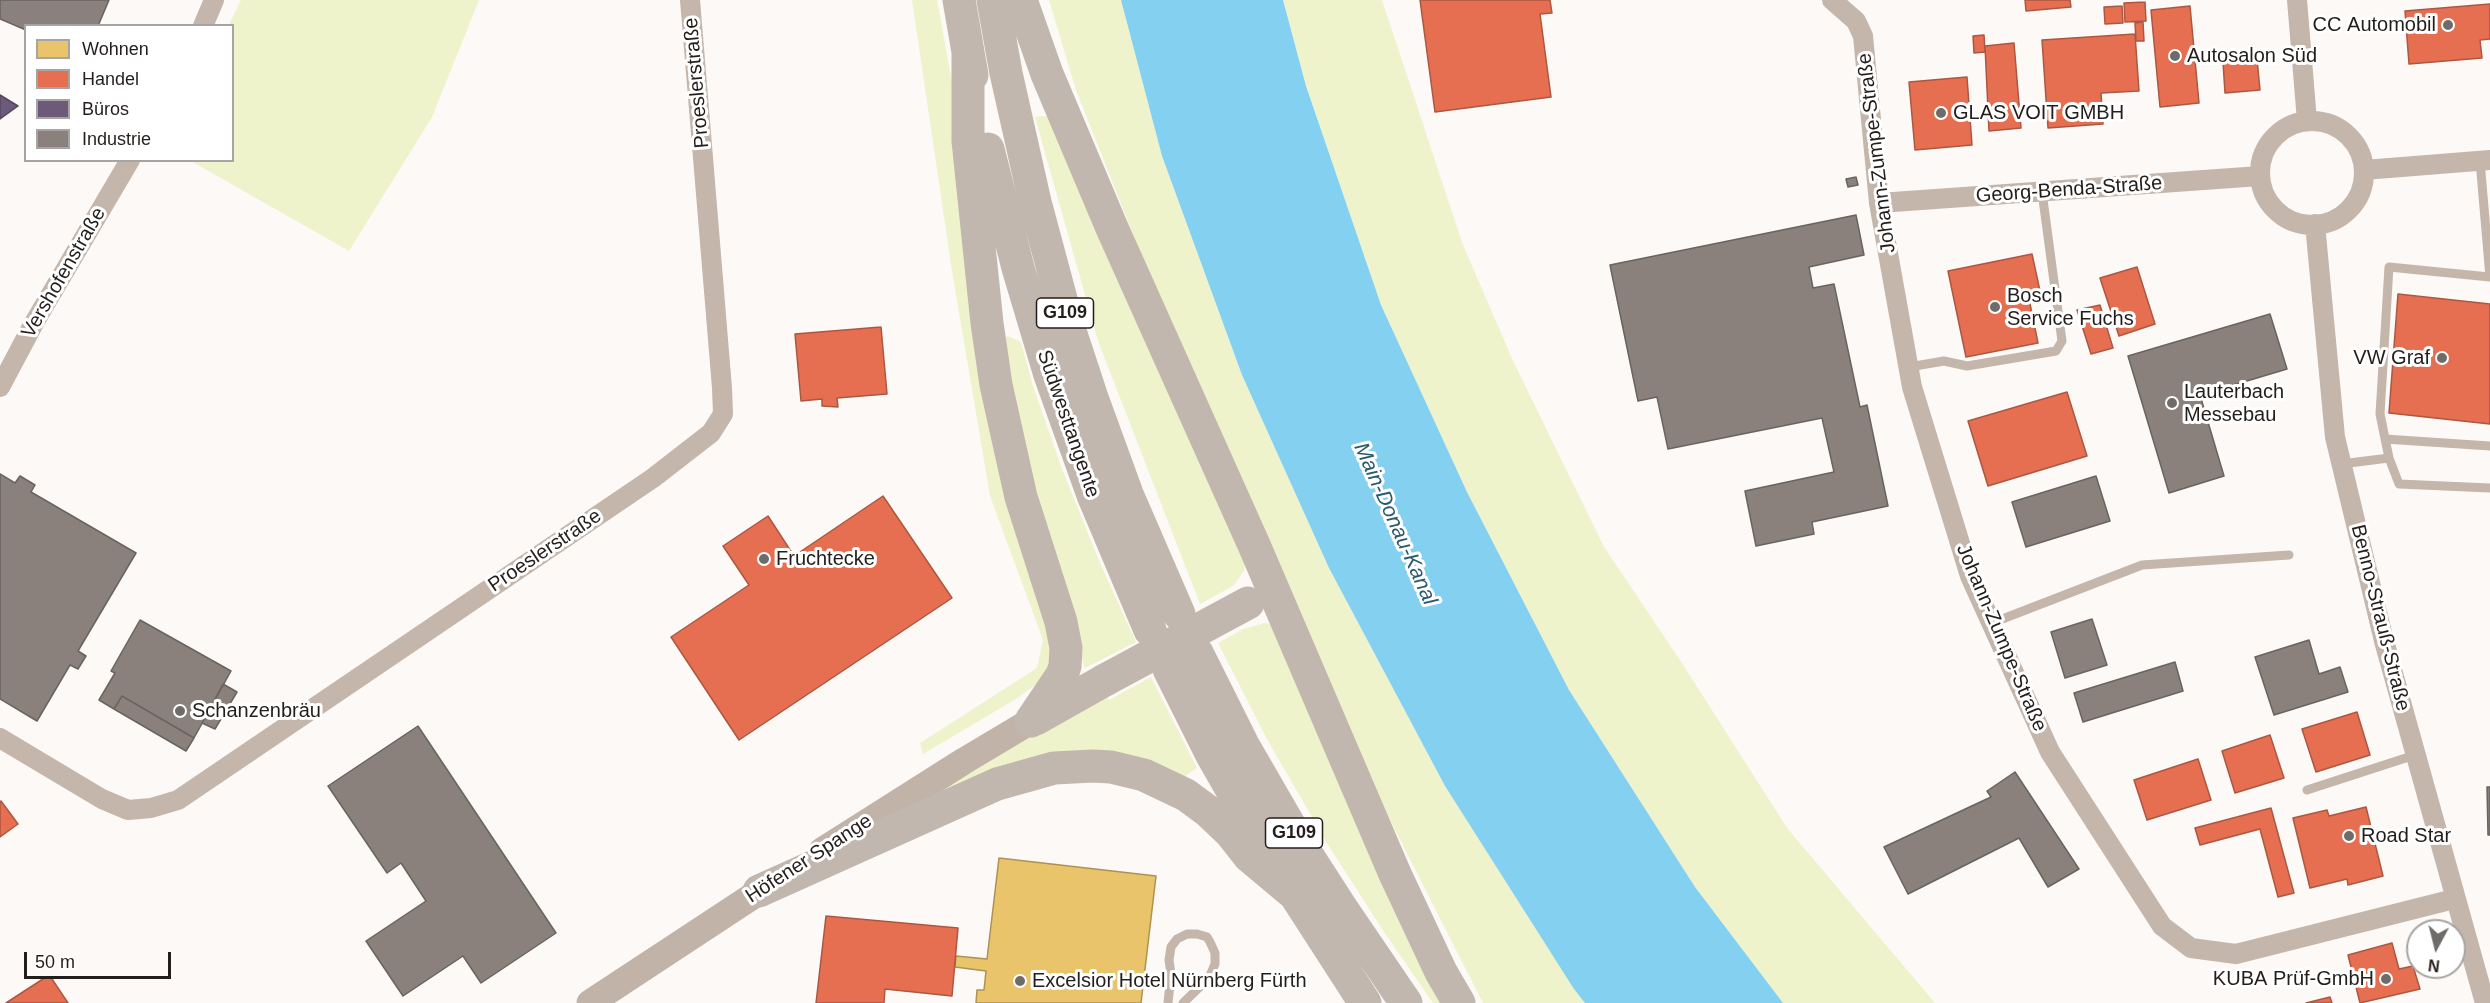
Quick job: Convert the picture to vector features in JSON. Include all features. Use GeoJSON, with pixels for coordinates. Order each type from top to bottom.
{"type":"FeatureCollection","features":[{"type":"Feature","properties":{"kind":"highway","name":"Südwesttangente"},"geometry":{"type":"LineString","coordinates":[[959,0],[968,54],[1003,212],[1050,375],[1093,495],[1150,630]]}},
{"type":"Feature","properties":{"kind":"highway","name":"Südwesttangente"},"geometry":{"type":"LineString","coordinates":[[993,0],[1006,73],[1032,191],[1068,325],[1127,494],[1179,614]]}},
{"type":"Feature","properties":{"kind":"highway"},"geometry":{"type":"LineString","coordinates":[[1021,0],[1047,74],[1260,597],[1436,962],[1459,1003]]}},
{"type":"Feature","properties":{"kind":"highway"},"geometry":{"type":"LineString","coordinates":[[968,54],[969,141],[987,323],[996,385],[1022,497],[1061,622],[1066,648],[1062,675],[1031,721]]}},
{"type":"Feature","properties":{"kind":"highway"},"geometry":{"type":"LineString","coordinates":[[1031,721],[1260,597]]}},
{"type":"Feature","properties":{"kind":"highway","name":"G109"},"geometry":{"type":"LineString","coordinates":[[1197,653],[1243,745],[1302,847],[1406,1003]]}},
{"type":"Feature","properties":{"kind":"highway","name":"G109"},"geometry":{"type":"LineString","coordinates":[[1169,669],[1226,779],[1292,892],[1365,1003]]}},
{"type":"Feature","properties":{"kind":"highway"},"geometry":{"type":"LineString","coordinates":[[759,891],[1006,781],[1054,768],[1093,766],[1111,767],[1144,775],[1186,795],[1209,812],[1231,833],[1249,856],[1292,892]]}},
{"type":"Feature","properties":{"kind":"main road","name":"Höfener Spange"},"geometry":{"type":"LineString","coordinates":[[590,1003],[908,795],[1031,721]]}},
{"type":"Feature","properties":{"kind":"street"},"geometry":{"type":"LineString","coordinates":[[204,24],[214,0]]}},
{"type":"Feature","properties":{"kind":"street","name":"Proeslerstraße"},"geometry":{"type":"LineString","coordinates":[[0,738],[102,799],[128,810],[152,808],[178,800],[653,478],[711,433],[723,414],[722,388],[690,0]]}},
{"type":"Feature","properties":{"kind":"street","name":"Johann-Zumpe-Straße"},"geometry":{"type":"LineString","coordinates":[[1832,0],[1856,21],[1863,36],[1878,202],[1912,387],[1970,576],[2050,752],[2162,926],[2191,948],[2236,954],[2454,899]]}},
{"type":"Feature","properties":{"kind":"street"},"geometry":{"type":"LineString","coordinates":[[2297,0],[2307,121]]}},
{"type":"Feature","properties":{"kind":"street"},"geometry":{"type":"LineString","coordinates":[[2307,121],[2324,122],[2339,128],[2352,139],[2361,153],[2364,170],[2363,186],[2356,201],[2345,213],[2331,221],[2316,225],[2299,223],[2284,217],[2268,199],[2260,176],[2261,160],[2273,139],[2292,124],[2307,121]]}},
{"type":"Feature","properties":{"kind":"street"},"geometry":{"type":"LineString","coordinates":[[2364,170],[2485,161]]}},
{"type":"Feature","properties":{"kind":"street","name":"Vershofenstraße"},"geometry":{"type":"LineString","coordinates":[[0,387],[34,323],[129,162]]}},
{"type":"Feature","properties":{"kind":"street","name":"Georg-Benda-Straße"},"geometry":{"type":"LineString","coordinates":[[1878,202],[2260,176]]}},
{"type":"Feature","properties":{"kind":"street","name":"Benno-Strauß-Straße"},"geometry":{"type":"LineString","coordinates":[[2316,225],[2335,437],[2384,641],[2454,899],[2485,993]]}},
{"type":"Feature","properties":{"kind":"lane"},"geometry":{"type":"LineString","coordinates":[[2485,161],[2490,277],[2389,267],[2380,414],[2389,458],[2399,484],[2490,488]]}},
{"type":"Feature","properties":{"kind":"lane"},"geometry":{"type":"LineString","coordinates":[[1909,367],[1944,361],[1967,366],[2056,351],[2062,341],[2042,192]]}},
{"type":"Feature","properties":{"kind":"lane"},"geometry":{"type":"LineString","coordinates":[[2385,439],[2490,446]]}},
{"type":"Feature","properties":{"kind":"lane"},"geometry":{"type":"LineString","coordinates":[[2341,464],[2389,458]]}},
{"type":"Feature","properties":{"kind":"lane"},"geometry":{"type":"LineString","coordinates":[[1992,623],[2142,566],[2289,555]]}},
{"type":"Feature","properties":{"kind":"lane"},"geometry":{"type":"LineString","coordinates":[[2307,790],[2415,755]]}},
{"type":"Feature","properties":{"kind":"lane"},"geometry":{"type":"LineString","coordinates":[[1168,1003],[1171,947],[1177,939],[1187,934],[1197,934],[1207,937],[1210,942],[1215,953],[1215,964],[1209,978],[1183,1003]]}},
{"type":"Feature","properties":{"kind":"green space"},"geometry":{"type":"Polygon","coordinates":[[[241,0],[479,0],[432,117],[349,251],[193,162],[234,162],[234,24],[229,24],[241,0]]]}},
{"type":"Feature","properties":{"kind":"green space"},"geometry":{"type":"Polygon","coordinates":[[[912,0],[937,0],[1056,656],[1042,680],[1016,699],[923,754],[920,743],[1037,668],[1043,640],[990,496],[952,271],[912,0]]]}},
{"type":"Feature","properties":{"kind":"green space"},"geometry":{"type":"Polygon","coordinates":[[[1049,0],[1121,0],[1162,156],[1242,375],[1329,568],[1445,786],[1585,1003],[1483,1003],[1391,822],[1296,622],[1163,310],[1076,90],[1049,0]]]}},
{"type":"Feature","properties":{"kind":"green space"},"geometry":{"type":"Polygon","coordinates":[[[1283,0],[1382,0],[1463,245],[1514,363],[1604,547],[1680,660],[1787,828],[1935,1003],[1783,1003],[1695,887],[1569,690],[1467,492],[1381,305],[1306,86],[1283,0]]]}},
{"type":"Feature","properties":{"kind":"green space"},"geometry":{"type":"Polygon","coordinates":[[[1051,115],[1246,559],[1244,571],[1233,586],[1200,604],[1098,341],[1035,117],[1051,115]]]}},
{"type":"Feature","properties":{"kind":"green space"},"geometry":{"type":"Polygon","coordinates":[[[1008,336],[1021,342],[1033,386],[1062,469],[1100,563],[1136,642],[1085,668],[1052,572],[1002,339],[1008,336]]]}},
{"type":"Feature","properties":{"kind":"green space"},"geometry":{"type":"Polygon","coordinates":[[[1265,623],[1277,626],[1452,1003],[1433,1003],[1384,932],[1327,843],[1268,741],[1218,643],[1243,629],[1265,623]]]}},
{"type":"Feature","properties":{"kind":"green space"},"geometry":{"type":"Polygon","coordinates":[[[1151,677],[1197,768],[1182,778],[1146,765],[958,791],[939,791],[1048,726],[1106,695],[1109,700],[1151,677]]]}},
{"type":"Feature","properties":{"kind":"water","name":"Main-Donau-Kanal"},"geometry":{"type":"Polygon","coordinates":[[[1121,0],[1283,0],[1306,86],[1381,305],[1467,492],[1569,690],[1695,887],[1783,1003],[1585,1003],[1574,989],[1445,786],[1329,568],[1242,375],[1162,156],[1121,0]]]}},
{"type":"Feature","properties":{"kind":"building: Wohnen"},"geometry":{"type":"Polygon","coordinates":[[[999,858],[1156,876],[1141,1003],[976,1003],[977,990],[984,990],[986,971],[955,967],[956,956],[987,959],[999,858]]]}},
{"type":"Feature","properties":{"kind":"building: Handel"},"geometry":{"type":"Polygon","coordinates":[[[1420,0],[1550,0],[1552,13],[1540,14],[1551,97],[1435,112],[1420,0]]]}},
{"type":"Feature","properties":{"kind":"building: Handel"},"geometry":{"type":"Polygon","coordinates":[[[2025,0],[2070,0],[2071,7],[2026,11],[2025,0]]]}},
{"type":"Feature","properties":{"kind":"building: Handel"},"geometry":{"type":"Polygon","coordinates":[[[2145,2],[2146,21],[2125,22],[2124,3],[2145,2]]]}},
{"type":"Feature","properties":{"kind":"building: Handel","name":"CC Automobil"},"geometry":{"type":"Polygon","coordinates":[[[2490,4],[2490,39],[2480,40],[2482,58],[2409,64],[2405,11],[2490,4]]]}},
{"type":"Feature","properties":{"kind":"building: Handel"},"geometry":{"type":"Polygon","coordinates":[[[2122,6],[2123,23],[2105,24],[2104,7],[2122,6]]]}},
{"type":"Feature","properties":{"kind":"building: Handel","name":"Autosalon Süd"},"geometry":{"type":"Polygon","coordinates":[[[2190,6],[2199,103],[2160,107],[2151,10],[2190,6]]]}},
{"type":"Feature","properties":{"kind":"building: Handel"},"geometry":{"type":"Polygon","coordinates":[[[2143,22],[2144,41],[2136,41],[2135,23],[2143,22]]]}},
{"type":"Feature","properties":{"kind":"building: Handel"},"geometry":{"type":"Polygon","coordinates":[[[2135,34],[2139,91],[2101,93],[2103,124],[2048,128],[2042,40],[2135,34]]]}},
{"type":"Feature","properties":{"kind":"building: Handel"},"geometry":{"type":"Polygon","coordinates":[[[1984,35],[1985,52],[1974,53],[1973,36],[1984,35]]]}},
{"type":"Feature","properties":{"kind":"building: Handel"},"geometry":{"type":"Polygon","coordinates":[[[2014,43],[2021,128],[1989,131],[1985,46],[2014,43]]]}},
{"type":"Feature","properties":{"kind":"building: Handel"},"geometry":{"type":"Polygon","coordinates":[[[2257,59],[2260,90],[2225,93],[2223,62],[2257,59]]]}},
{"type":"Feature","properties":{"kind":"building: Handel","name":"GLAS VOIT GMBH"},"geometry":{"type":"Polygon","coordinates":[[[1967,77],[1972,145],[1915,150],[1909,82],[1967,77]]]}},
{"type":"Feature","properties":{"kind":"building: Handel"},"geometry":{"type":"Polygon","coordinates":[[[2032,254],[2040,291],[2028,294],[2038,343],[1966,357],[1948,271],[2032,254]]]}},
{"type":"Feature","properties":{"kind":"building: Handel"},"geometry":{"type":"Polygon","coordinates":[[[2137,267],[2155,324],[2119,336],[2100,278],[2137,267]]]}},
{"type":"Feature","properties":{"kind":"building: Handel","name":"VW Graf"},"geometry":{"type":"Polygon","coordinates":[[[2398,294],[2490,304],[2490,424],[2389,413],[2398,294]]]}},
{"type":"Feature","properties":{"kind":"building: Handel"},"geometry":{"type":"Polygon","coordinates":[[[2100,305],[2113,348],[2091,354],[2077,310],[2100,305]]]}},
{"type":"Feature","properties":{"kind":"building: Handel"},"geometry":{"type":"Polygon","coordinates":[[[881,327],[887,394],[837,398],[838,407],[822,406],[822,399],[801,401],[795,334],[881,327]]]}},
{"type":"Feature","properties":{"kind":"building: Handel"},"geometry":{"type":"Polygon","coordinates":[[[2067,392],[2087,456],[1988,486],[1968,421],[2067,392]]]}},
{"type":"Feature","properties":{"kind":"building: Handel"},"geometry":{"type":"Polygon","coordinates":[[[883,496],[952,598],[739,740],[671,637],[749,585],[723,546],[768,516],[794,556],[883,496]]]}},
{"type":"Feature","properties":{"kind":"building: Handel"},"geometry":{"type":"Polygon","coordinates":[[[2357,712],[2370,755],[2316,772],[2302,729],[2357,712]]]}},
{"type":"Feature","properties":{"kind":"building: Handel"},"geometry":{"type":"Polygon","coordinates":[[[2270,735],[2284,778],[2235,793],[2222,751],[2270,735]]]}},
{"type":"Feature","properties":{"kind":"building: Handel"},"geometry":{"type":"Polygon","coordinates":[[[2198,759],[2211,800],[2147,820],[2134,780],[2198,759]]]}},
{"type":"Feature","properties":{"kind":"building: Handel"},"geometry":{"type":"Polygon","coordinates":[[[0,802],[18,824],[0,837],[0,802]]]}},
{"type":"Feature","properties":{"kind":"building: Handel"},"geometry":{"type":"Polygon","coordinates":[[[2366,807],[2383,876],[2348,885],[2347,879],[2310,888],[2293,818],[2327,810],[2329,816],[2366,807]]]}},
{"type":"Feature","properties":{"kind":"building: Handel"},"geometry":{"type":"Polygon","coordinates":[[[2271,808],[2294,893],[2278,897],[2260,829],[2200,845],[2195,828],[2271,808]]]}},
{"type":"Feature","properties":{"kind":"building: Handel"},"geometry":{"type":"Polygon","coordinates":[[[826,916],[958,928],[952,996],[885,989],[884,1003],[816,1003],[826,916]]]}},
{"type":"Feature","properties":{"kind":"building: Handel","name":"KUBA Prüf-GmbH"},"geometry":{"type":"Polygon","coordinates":[[[2392,943],[2399,969],[2406,968],[2406,979],[2417,979],[2420,989],[2360,1003],[2348,955],[2392,943]]]}},
{"type":"Feature","properties":{"kind":"building: Handel"},"geometry":{"type":"Polygon","coordinates":[[[46,977],[52,979],[68,1003],[6,1003],[46,977]]]}},
{"type":"Feature","properties":{"kind":"building: Handel"},"geometry":{"type":"Polygon","coordinates":[[[2330,997],[2332,1003],[2306,1003],[2330,997]]]}},
{"type":"Feature","properties":{"kind":"building: Büros"},"geometry":{"type":"Polygon","coordinates":[[[0,95],[18,106],[0,119],[0,95]]]}},
{"type":"Feature","properties":{"kind":"building: Industrie"},"geometry":{"type":"Polygon","coordinates":[[[0,0],[109,0],[99,24],[24,24],[24,29],[0,19],[0,0]]]}},
{"type":"Feature","properties":{"kind":"building: Industrie"},"geometry":{"type":"Polygon","coordinates":[[[1856,177],[1858,185],[1848,187],[1846,179],[1856,177]]]}},
{"type":"Feature","properties":{"kind":"building: Industrie"},"geometry":{"type":"Polygon","coordinates":[[[1856,215],[1864,255],[1809,267],[1813,288],[1834,284],[1860,407],[1867,405],[1888,506],[1812,522],[1814,534],[1756,546],[1745,491],[1834,472],[1822,418],[1668,449],[1657,397],[1638,401],[1610,265],[1856,215]]]}},
{"type":"Feature","properties":{"kind":"building: Industrie","name":"Lauterbach Messebau"},"geometry":{"type":"Polygon","coordinates":[[[2270,314],[2287,369],[2200,395],[2224,476],[2169,493],[2128,356],[2270,314]]]}},
{"type":"Feature","properties":{"kind":"building: Industrie"},"geometry":{"type":"Polygon","coordinates":[[[0,474],[15,483],[20,476],[35,485],[31,492],[136,553],[78,651],[86,656],[78,669],[70,665],[37,721],[0,699],[0,474]]]}},
{"type":"Feature","properties":{"kind":"building: Industrie"},"geometry":{"type":"Polygon","coordinates":[[[2096,476],[2110,521],[2026,547],[2012,502],[2096,476]]]}},
{"type":"Feature","properties":{"kind":"building: Industrie"},"geometry":{"type":"Polygon","coordinates":[[[2092,619],[2107,665],[2065,678],[2051,632],[2092,619]]]}},
{"type":"Feature","properties":{"kind":"building: Industrie"},"geometry":{"type":"Polygon","coordinates":[[[140,620],[231,671],[194,738],[122,696],[114,709],[99,700],[115,673],[111,671],[140,620]]]}},
{"type":"Feature","properties":{"kind":"building: Industrie"},"geometry":{"type":"Polygon","coordinates":[[[2309,640],[2319,674],[2340,667],[2348,692],[2274,715],[2255,657],[2309,640]]]}},
{"type":"Feature","properties":{"kind":"building: Industrie"},"geometry":{"type":"Polygon","coordinates":[[[2175,662],[2183,691],[2083,722],[2074,693],[2175,662]]]}},
{"type":"Feature","properties":{"kind":"building: Industrie"},"geometry":{"type":"Polygon","coordinates":[[[223,684],[237,692],[215,729],[202,723],[223,684]]]}},
{"type":"Feature","properties":{"kind":"building: Industrie"},"geometry":{"type":"Polygon","coordinates":[[[122,696],[194,738],[186,751],[114,709],[122,696]]]}},
{"type":"Feature","properties":{"kind":"building: Industrie"},"geometry":{"type":"Polygon","coordinates":[[[418,726],[556,933],[481,983],[463,956],[403,996],[366,941],[426,901],[401,863],[387,873],[328,786],[418,726]]]}},
{"type":"Feature","properties":{"kind":"building: Industrie"},"geometry":{"type":"Polygon","coordinates":[[[2015,772],[2079,869],[2048,887],[2019,838],[1908,894],[1884,847],[1991,797],[1987,791],[2015,772]]]}},
{"type":"Feature","properties":{"kind":"building: Industrie"},"geometry":{"type":"Polygon","coordinates":[[[2487,787],[2490,787],[2490,835],[2488,835],[2487,787]]]}},
{"type":"Feature","properties":{"kind":"place","name":"CC Automobil"},"geometry":{"type":"Point","coordinates":[2448,25]}},
{"type":"Feature","properties":{"kind":"place","name":"Autosalon Süd"},"geometry":{"type":"Point","coordinates":[2175,56]}},
{"type":"Feature","properties":{"kind":"place","name":"GLAS VOIT GMBH"},"geometry":{"type":"Point","coordinates":[1941,113]}},
{"type":"Feature","properties":{"kind":"place","name":"Bosch Service Fuchs"},"geometry":{"type":"Point","coordinates":[1995,307]}},
{"type":"Feature","properties":{"kind":"place","name":"VW Graf"},"geometry":{"type":"Point","coordinates":[2442,358]}},
{"type":"Feature","properties":{"kind":"place","name":"Lauterbach Messebau"},"geometry":{"type":"Point","coordinates":[2172,403]}},
{"type":"Feature","properties":{"kind":"place","name":"Fruchtecke"},"geometry":{"type":"Point","coordinates":[764,559]}},
{"type":"Feature","properties":{"kind":"place","name":"Schanzenbräu"},"geometry":{"type":"Point","coordinates":[180,711]}},
{"type":"Feature","properties":{"kind":"place","name":"Road Star"},"geometry":{"type":"Point","coordinates":[2349,836]}},
{"type":"Feature","properties":{"kind":"place","name":"KUBA Prüf-GmbH"},"geometry":{"type":"Point","coordinates":[2386,979]}},
{"type":"Feature","properties":{"kind":"place","name":"Excelsior Hotel Nürnberg Fürth"},"geometry":{"type":"Point","coordinates":[1020,981]}}]}
